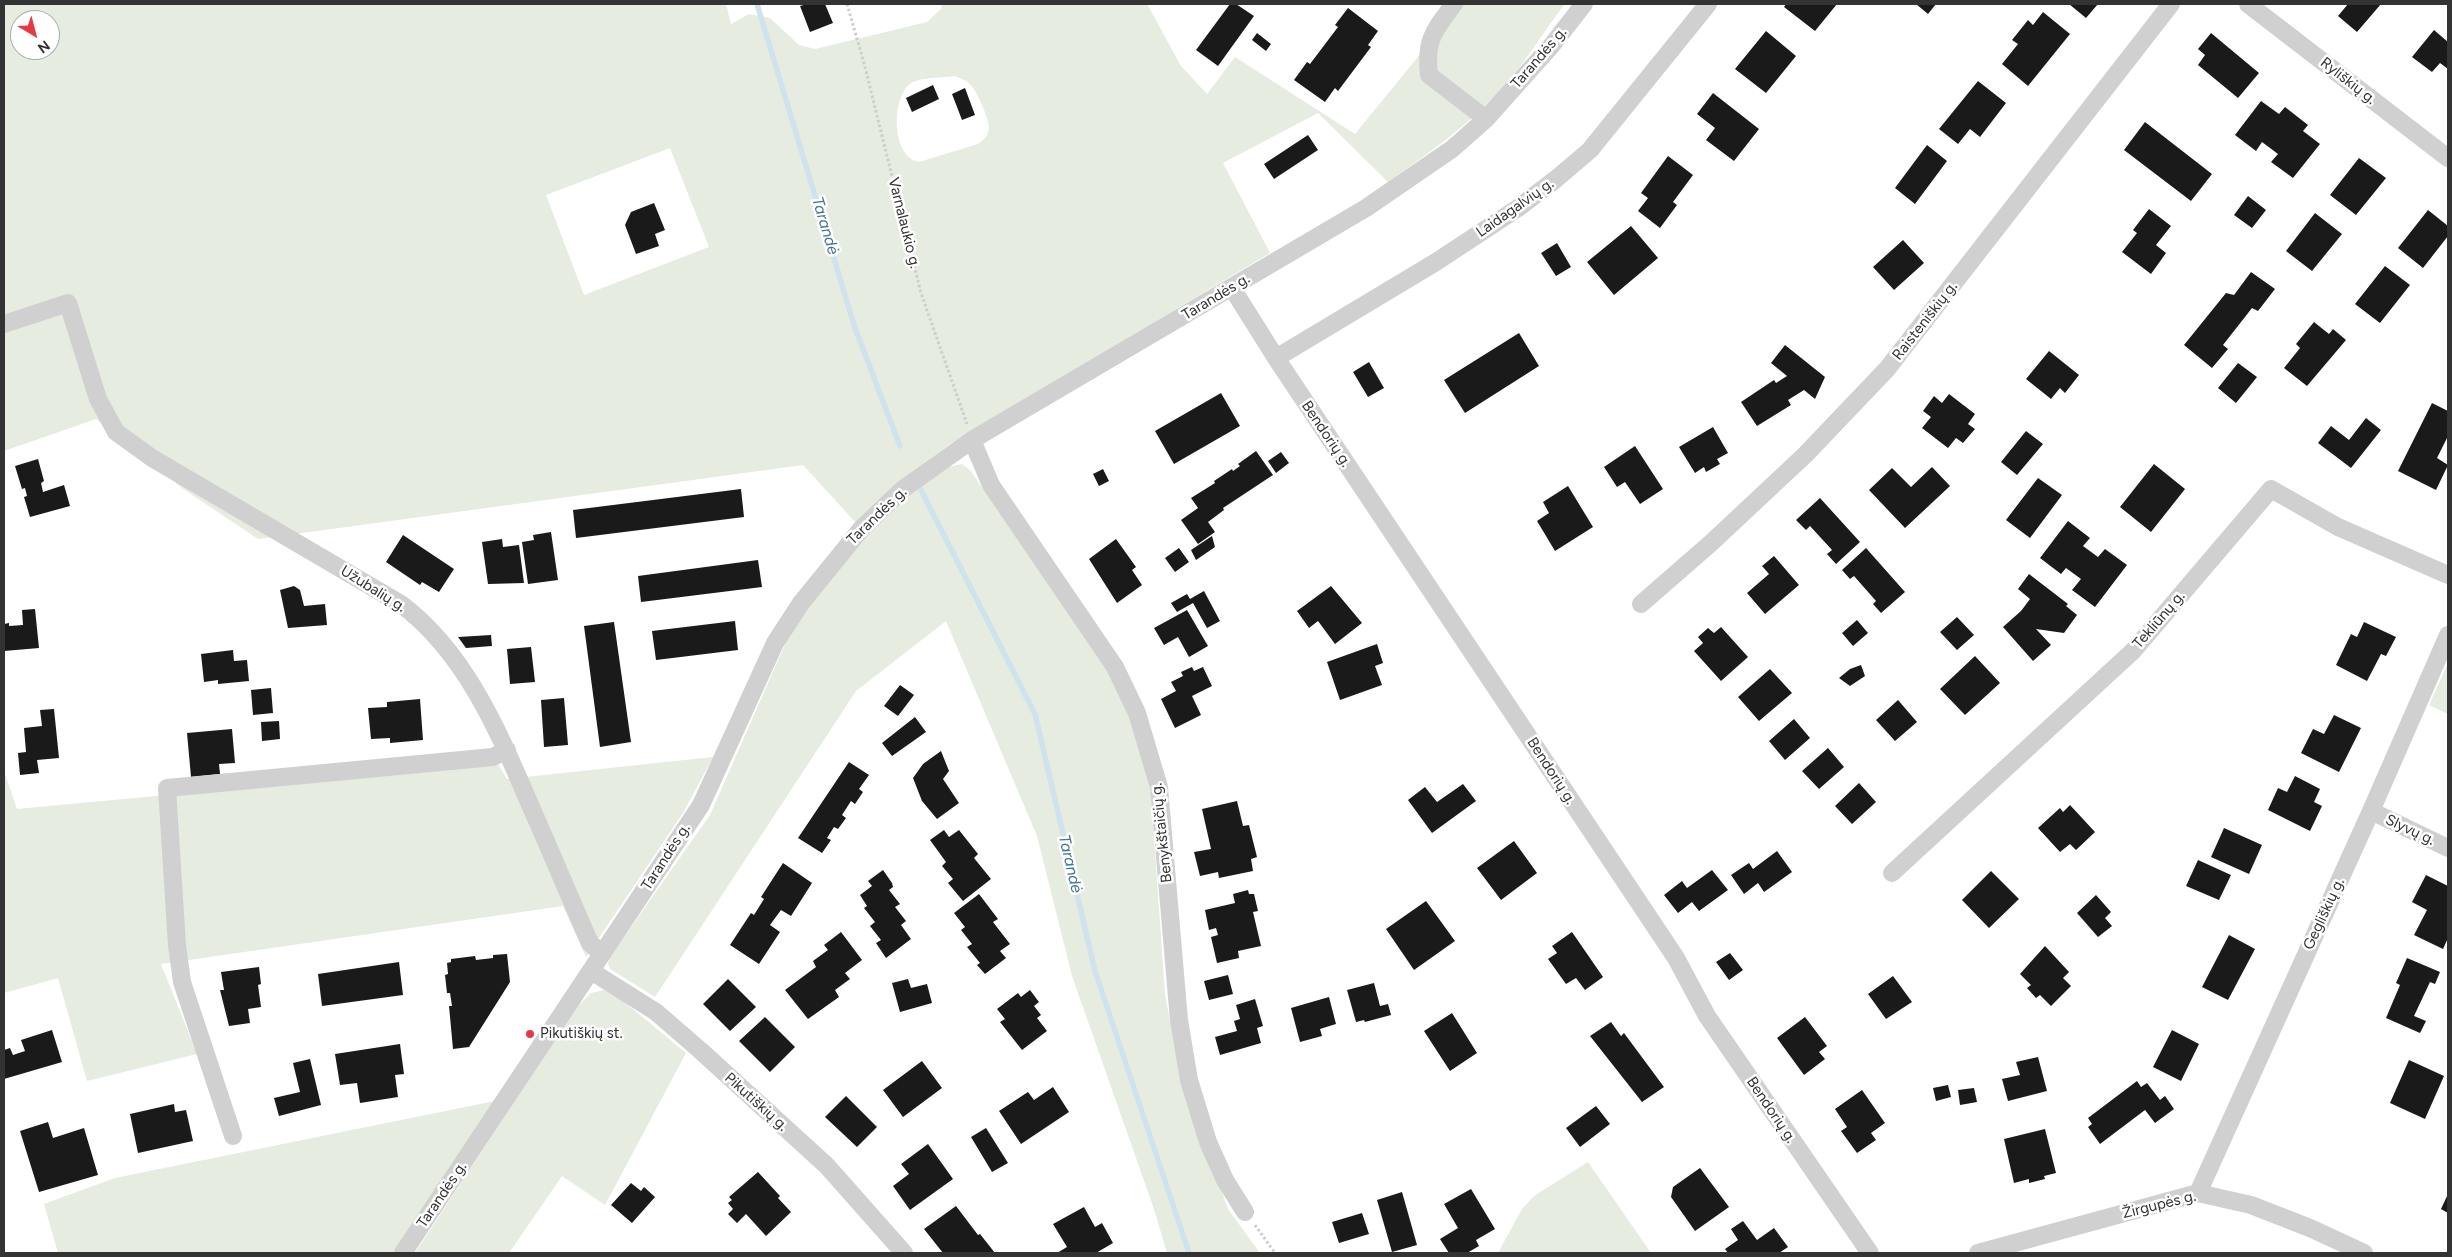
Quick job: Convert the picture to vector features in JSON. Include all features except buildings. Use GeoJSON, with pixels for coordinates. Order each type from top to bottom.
{"type":"FeatureCollection","features":[{"type":"Feature","properties":{"kind":"street"},"geometry":{"type":"LineString","coordinates":[[1454,4],[1432,34],[1427,55],[1429,75],[1486,119]]}},
{"type":"Feature","properties":{"kind":"street","name":"Tarandės g."},"geometry":{"type":"LineString","coordinates":[[403,1253],[701,805],[775,643],[801,603],[862,528],[903,489],[972,440],[1232,288],[1409,180],[1452,149],[1486,119],[1552,45],[1584,4]]}},
{"type":"Feature","properties":{"kind":"street","name":"Laidagalvių g."},"geometry":{"type":"LineString","coordinates":[[1276,358],[1436,262],[1518,208],[1556,179],[1590,150],[1708,4]]}},
{"type":"Feature","properties":{"kind":"street","name":"Raisteniškių g."},"geometry":{"type":"LineString","coordinates":[[1641,604],[1712,543],[1805,455],[1887,369],[2171,4]]}},
{"type":"Feature","properties":{"kind":"street","name":"Ryliškių g."},"geometry":{"type":"LineString","coordinates":[[2248,4],[2448,158]]}},
{"type":"Feature","properties":{"kind":"street","name":"Bendorių g."},"geometry":{"type":"LineString","coordinates":[[1232,288],[1276,358],[1676,958],[1707,1016],[1870,1253]]}},
{"type":"Feature","properties":{"kind":"street","name":"Užubalių g."},"geometry":{"type":"LineString","coordinates":[[4,324],[68,303],[98,399],[116,432],[152,458],[401,604],[434,633],[487,708],[590,943],[602,954]]}},
{"type":"Feature","properties":{"kind":"street","name":"Benykštaičių g."},"geometry":{"type":"LineString","coordinates":[[972,440],[991,485],[1115,667],[1137,713],[1159,787],[1179,1020],[1189,1080],[1208,1142],[1226,1180],[1245,1212]]}},
{"type":"Feature","properties":{"kind":"street","name":"Tekliūnų g."},"geometry":{"type":"LineString","coordinates":[[1892,873],[2132,651],[2271,489],[2338,526],[2448,575]]}},
{"type":"Feature","properties":{"kind":"street","name":"Gegliškių g."},"geometry":{"type":"LineString","coordinates":[[2198,1193],[2371,811],[2448,635]]}},
{"type":"Feature","properties":{"kind":"street"},"geometry":{"type":"LineString","coordinates":[[234,1136],[182,982],[176,945],[167,788],[493,757],[507,750]]}},
{"type":"Feature","properties":{"kind":"street","name":"Slyvų g."},"geometry":{"type":"LineString","coordinates":[[2371,811],[2448,848]]}},
{"type":"Feature","properties":{"kind":"street","name":"Pikutiškių g."},"geometry":{"type":"LineString","coordinates":[[591,971],[656,1012],[708,1058],[827,1166],[904,1253]]}},
{"type":"Feature","properties":{"kind":"street","name":"Žirgupės g."},"geometry":{"type":"LineString","coordinates":[[1978,1253],[2198,1193],[2251,1205],[2310,1228],[2364,1253]]}},
{"type":"Feature","properties":{"kind":"path","name":"Varnalaukio g."},"geometry":{"type":"LineString","coordinates":[[847,4],[864,63],[921,293],[972,440]]}},
{"type":"Feature","properties":{"kind":"path"},"geometry":{"type":"LineString","coordinates":[[1245,1212],[1275,1253]]}},
{"type":"Feature","properties":{"kind":"shaded area"},"geometry":{"type":"Polygon","coordinates":[[[4,4],[726,4],[731,24],[749,14],[770,18],[799,45],[815,49],[927,22],[941,9],[942,4],[1147,4],[1181,66],[1207,94],[1235,57],[1355,134],[1461,4],[1565,4],[1522,65],[1493,98],[1450,136],[1388,182],[1318,113],[1223,163],[1270,253],[950,444],[898,482],[856,523],[803,465],[258,539],[182,488],[96,419],[4,451],[4,4]],[[955,76],[917,80],[906,88],[898,110],[897,124],[903,149],[910,158],[919,162],[978,144],[988,134],[989,125],[979,98],[968,82],[955,76]],[[670,148],[546,195],[584,295],[709,247],[670,148]]]}},
{"type":"Feature","properties":{"kind":"shaded area"},"geometry":{"type":"Polygon","coordinates":[[[962,464],[970,470],[1106,669],[1126,702],[1141,742],[1151,794],[1165,995],[1179,1067],[1228,1209],[1260,1253],[1167,1253],[1154,1209],[1072,976],[1037,836],[946,621],[856,691],[655,997],[610,969],[608,963],[610,957],[710,815],[786,642],[812,601],[876,525],[910,494],[948,467],[962,464]]]}},
{"type":"Feature","properties":{"kind":"shaded area"},"geometry":{"type":"Polygon","coordinates":[[[2448,663],[2448,714],[2429,705],[2448,663]]]}},
{"type":"Feature","properties":{"kind":"shaded area"},"geometry":{"type":"Polygon","coordinates":[[[713,757],[683,813],[586,957],[563,906],[161,964],[197,1054],[87,1081],[58,978],[4,993],[4,771],[17,809],[498,764],[507,779],[713,757]]]}},
{"type":"Feature","properties":{"kind":"shaded area"},"geometry":{"type":"Polygon","coordinates":[[[604,990],[622,1000],[686,1053],[605,1205],[562,1176],[509,1253],[415,1253],[575,1009],[591,993],[604,990]]]}},
{"type":"Feature","properties":{"kind":"shaded area"},"geometry":{"type":"Polygon","coordinates":[[[495,1101],[396,1253],[58,1253],[44,1204],[115,1178],[495,1101]]]}},
{"type":"Feature","properties":{"kind":"shaded area"},"geometry":{"type":"Polygon","coordinates":[[[1588,1162],[1651,1253],[1498,1253],[1522,1209],[1534,1196],[1588,1162]]]}},
{"type":"Feature","properties":{"kind":"waterway","name":"Tarandė"},"geometry":{"type":"LineString","coordinates":[[757,4],[855,328],[900,446]]}},
{"type":"Feature","properties":{"kind":"waterway","name":"Tarandė"},"geometry":{"type":"LineString","coordinates":[[920,488],[1035,714],[1095,971],[1189,1253]]}},
{"type":"Feature","properties":{"kind":"place","name":"Pikutiškių st."},"geometry":{"type":"Point","coordinates":[530,1034]}}]}
